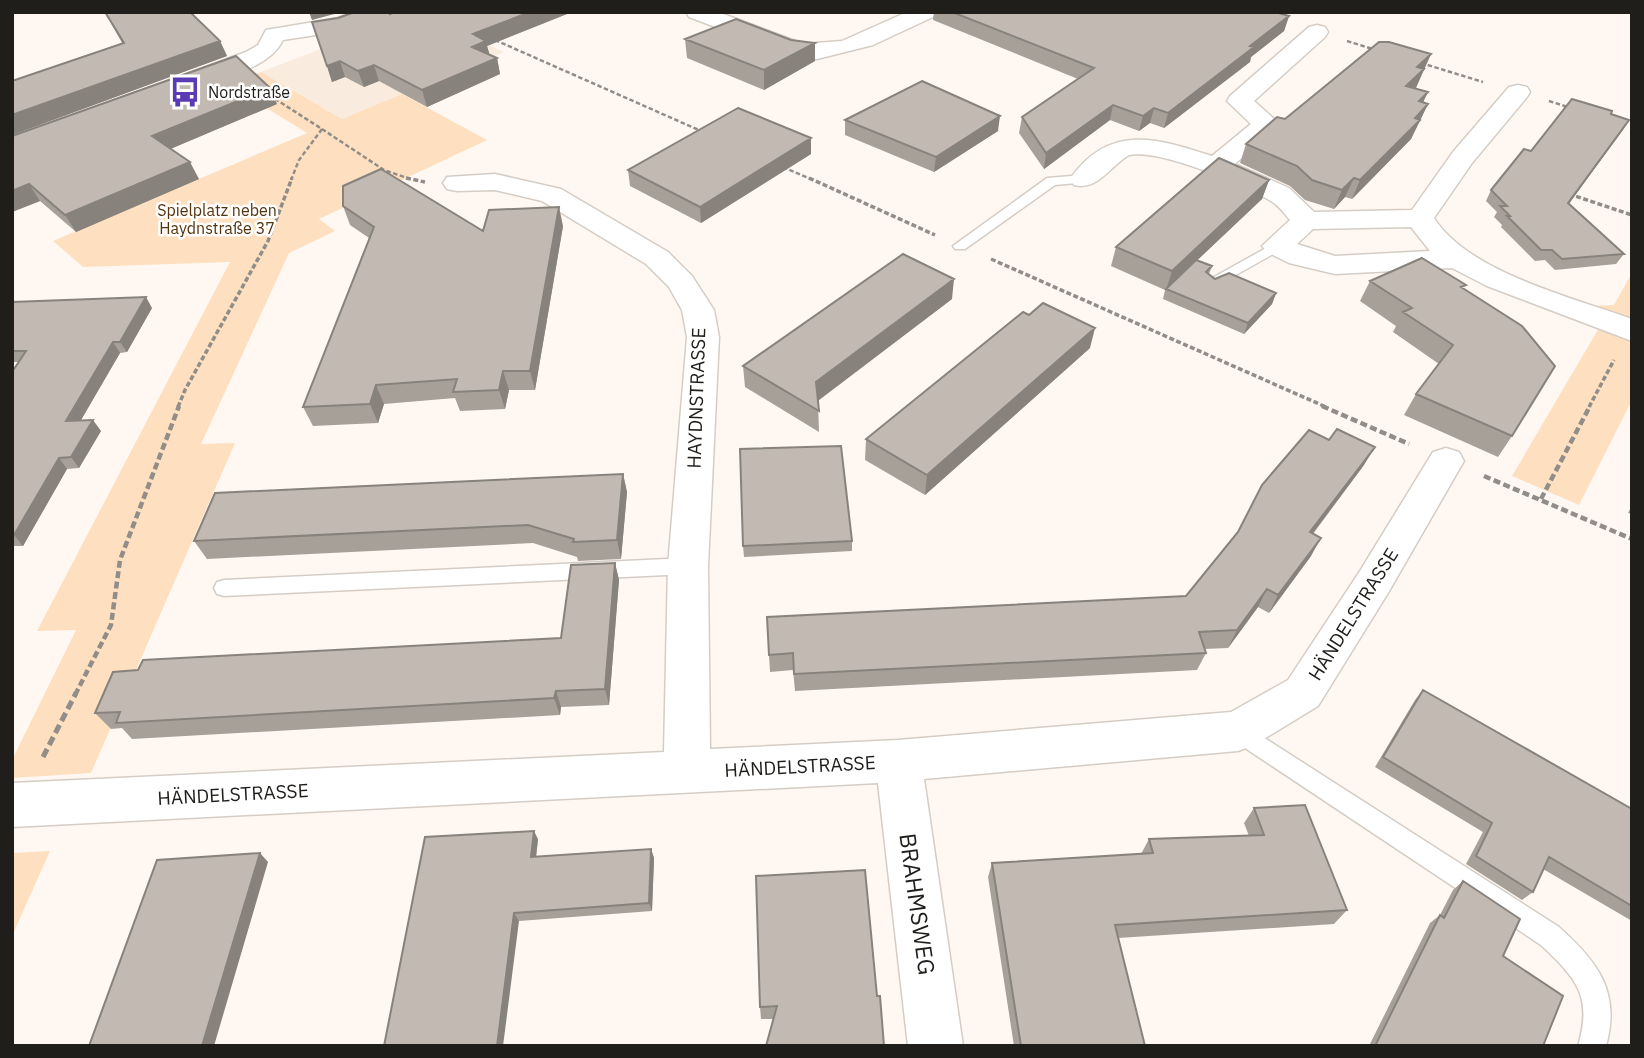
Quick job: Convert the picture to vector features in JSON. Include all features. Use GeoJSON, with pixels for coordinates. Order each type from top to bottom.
{"type":"FeatureCollection","features":[{"type":"Feature","properties":{"kind":"street"},"geometry":{"type":"LineString","coordinates":[[177,86],[228,67],[267,48],[269,23],[342,24],[375,12]]}},
{"type":"Feature","properties":{"kind":"street"},"geometry":{"type":"LineString","coordinates":[[697,12],[800,51],[815,53],[853,46],[925,12]]}},
{"type":"Feature","properties":{"kind":"street"},"geometry":{"type":"LineString","coordinates":[[1215,167],[1267,124],[1239,101],[1317,32]]}},
{"type":"Feature","properties":{"kind":"street"},"geometry":{"type":"LineString","coordinates":[[1420,218],[1462,158],[1518,92]]}},
{"type":"Feature","properties":{"kind":"street"},"geometry":{"type":"LineString","coordinates":[[1084,179],[1121,147],[1141,145],[1164,149],[1282,195],[1306,221]]}},
{"type":"Feature","properties":{"kind":"street","name":"HAYDNSTRASSE"},"geometry":{"type":"LineString","coordinates":[[457,183],[495,182],[551,195],[657,258],[681,282],[698,310],[702,337],[688,566],[687,772]]}},
{"type":"Feature","properties":{"kind":"street"},"geometry":{"type":"LineString","coordinates":[[1420,218],[1306,221],[1277,246],[1300,257],[1335,265],[1457,259]]}},
{"type":"Feature","properties":{"kind":"street"},"geometry":{"type":"LineString","coordinates":[[1420,218],[1433,239],[1457,259],[1498,280],[1631,330]]}},
{"type":"Feature","properties":{"kind":"street","name":"HÄNDELSTRASSE"},"geometry":{"type":"LineString","coordinates":[[16,805],[898,761],[1238,731],[1303,693],[1447,461]]}},
{"type":"Feature","properties":{"kind":"street","name":"BRAHMSWEG"},"geometry":{"type":"LineString","coordinates":[[898,761],[936,1046]]}},
{"type":"Feature","properties":{"kind":"lane"},"geometry":{"type":"LineString","coordinates":[[960,246],[1052,181],[1084,179]]}},
{"type":"Feature","properties":{"kind":"lane"},"geometry":{"type":"LineString","coordinates":[[1213,282],[1277,246]]}},
{"type":"Feature","properties":{"kind":"lane"},"geometry":{"type":"LineString","coordinates":[[224,588],[688,566]]}},
{"type":"Feature","properties":{"kind":"lane"},"geometry":{"type":"LineString","coordinates":[[1238,731],[1550,936],[1581,964],[1598,1001],[1597,1032],[1592,1046]]}},
{"type":"Feature","properties":{"kind":"path"},"geometry":{"type":"LineString","coordinates":[[1317,32],[1384,52]]}},
{"type":"Feature","properties":{"kind":"path"},"geometry":{"type":"LineString","coordinates":[[1411,60],[1581,111]]}},
{"type":"Feature","properties":{"kind":"path"},"geometry":{"type":"LineString","coordinates":[[228,67],[407,181],[457,183]]}},
{"type":"Feature","properties":{"kind":"path"},"geometry":{"type":"LineString","coordinates":[[16,805],[111,625],[120,560],[185,390],[268,242],[299,160],[322,129]]}},
{"type":"Feature","properties":{"kind":"path"},"geometry":{"type":"LineString","coordinates":[[1567,193],[1632,215]]}},
{"type":"Feature","properties":{"kind":"path"},"geometry":{"type":"LineString","coordinates":[[1541,499],[1631,330]]}},
{"type":"Feature","properties":{"kind":"path"},"geometry":{"type":"LineString","coordinates":[[1447,461],[1632,539]]}},
{"type":"Feature","properties":{"kind":"shaded area"},"geometry":{"type":"Polygon","coordinates":[[[423,15],[504,52],[342,119],[261,72],[344,40],[423,15]]]}},
{"type":"Feature","properties":{"kind":"green space","name":"Spielplatz neben Haydnstraße 37"},"geometry":{"type":"Polygon","coordinates":[[[261,72],[342,119],[402,94],[487,140],[319,219],[335,231],[289,253],[201,444],[235,443],[91,773],[12,778],[12,760],[76,630],[37,631],[230,262],[83,267],[53,241],[307,133],[228,84],[261,72]]]}},
{"type":"Feature","properties":{"kind":"green space"},"geometry":{"type":"Polygon","coordinates":[[[1632,273],[1632,320],[1593,306],[1614,305],[1632,273]]]}},
{"type":"Feature","properties":{"kind":"green space"},"geometry":{"type":"Polygon","coordinates":[[[1599,328],[1632,341],[1632,400],[1579,505],[1512,476],[1599,328]]]}},
{"type":"Feature","properties":{"kind":"green space"},"geometry":{"type":"Polygon","coordinates":[[[50,851],[12,936],[12,853],[50,851]]]}},
{"type":"Feature","properties":{"kind":"building"},"geometry":{"type":"Polygon","coordinates":[[[105,12],[190,12],[220,41],[12,115],[12,81],[124,43],[105,12]]]}},
{"type":"Feature","properties":{"kind":"building"},"geometry":{"type":"Polygon","coordinates":[[[355,12],[530,12],[473,34],[486,41],[472,47],[497,58],[422,90],[374,65],[358,71],[340,61],[327,66],[312,22],[355,12]]]}},
{"type":"Feature","properties":{"kind":"building"},"geometry":{"type":"Polygon","coordinates":[[[952,12],[1275,12],[1289,16],[1250,46],[1254,47],[1168,113],[1154,108],[1143,116],[1113,105],[1046,153],[1022,117],[1094,68],[952,12]]]}},
{"type":"Feature","properties":{"kind":"building"},"geometry":{"type":"Polygon","coordinates":[[[736,19],[791,40],[815,43],[764,70],[685,39],[736,19]]]}},
{"type":"Feature","properties":{"kind":"building"},"geometry":{"type":"Polygon","coordinates":[[[1379,42],[1389,42],[1431,54],[1417,67],[1424,69],[1406,86],[1428,92],[1419,101],[1428,104],[1415,118],[1420,120],[1360,180],[1354,178],[1342,190],[1312,180],[1297,166],[1246,144],[1277,117],[1285,119],[1379,42]]]}},
{"type":"Feature","properties":{"kind":"building"},"geometry":{"type":"Polygon","coordinates":[[[236,56],[270,88],[152,136],[190,162],[65,215],[29,184],[12,191],[12,136],[236,56]]]}},
{"type":"Feature","properties":{"kind":"building"},"geometry":{"type":"Polygon","coordinates":[[[922,81],[1000,116],[936,157],[845,120],[922,81]]]}},
{"type":"Feature","properties":{"kind":"building"},"geometry":{"type":"Polygon","coordinates":[[[1572,99],[1612,111],[1611,114],[1629,120],[1568,203],[1624,254],[1562,259],[1552,250],[1541,250],[1507,216],[1510,216],[1500,206],[1507,206],[1491,190],[1524,149],[1531,151],[1572,99]]]}},
{"type":"Feature","properties":{"kind":"building"},"geometry":{"type":"Polygon","coordinates":[[[738,108],[811,138],[700,207],[628,170],[738,108]]]}},
{"type":"Feature","properties":{"kind":"building"},"geometry":{"type":"Polygon","coordinates":[[[1219,158],[1269,180],[1172,271],[1116,247],[1219,158]]]}},
{"type":"Feature","properties":{"kind":"building"},"geometry":{"type":"Polygon","coordinates":[[[381,169],[483,231],[489,210],[559,207],[530,371],[503,371],[499,390],[453,392],[457,379],[376,385],[370,404],[303,407],[374,227],[343,206],[343,186],[381,169]]]}},
{"type":"Feature","properties":{"kind":"building"},"geometry":{"type":"Polygon","coordinates":[[[903,254],[954,279],[816,382],[819,411],[743,366],[903,254]]]}},
{"type":"Feature","properties":{"kind":"building"},"geometry":{"type":"Polygon","coordinates":[[[1422,258],[1466,285],[1461,287],[1522,326],[1555,366],[1512,436],[1416,394],[1453,345],[1403,312],[1412,308],[1370,281],[1422,258]]]}},
{"type":"Feature","properties":{"kind":"building"},"geometry":{"type":"Polygon","coordinates":[[[1196,260],[1212,266],[1206,272],[1215,279],[1229,273],[1276,293],[1248,323],[1166,289],[1196,260]]]}},
{"type":"Feature","properties":{"kind":"building"},"geometry":{"type":"Polygon","coordinates":[[[146,297],[120,342],[113,342],[66,421],[93,420],[71,457],[59,458],[12,535],[12,372],[26,351],[12,351],[12,302],[146,297]]]}},
{"type":"Feature","properties":{"kind":"building"},"geometry":{"type":"Polygon","coordinates":[[[1043,303],[1095,328],[927,475],[866,439],[1023,312],[1029,315],[1043,303]]]}},
{"type":"Feature","properties":{"kind":"building"},"geometry":{"type":"Polygon","coordinates":[[[1337,429],[1375,447],[1310,532],[1321,538],[1278,595],[1267,589],[1237,630],[1199,632],[1206,653],[794,674],[793,653],[769,655],[767,617],[1186,596],[1238,532],[1262,485],[1309,430],[1329,440],[1337,429]]]}},
{"type":"Feature","properties":{"kind":"building"},"geometry":{"type":"Polygon","coordinates":[[[841,446],[852,541],[743,546],[740,449],[841,446]]]}},
{"type":"Feature","properties":{"kind":"building"},"geometry":{"type":"Polygon","coordinates":[[[623,474],[617,540],[573,542],[574,539],[528,525],[194,541],[215,493],[623,474]]]}},
{"type":"Feature","properties":{"kind":"building"},"geometry":{"type":"Polygon","coordinates":[[[615,563],[605,689],[556,691],[554,698],[116,723],[120,712],[95,713],[113,672],[138,670],[143,660],[561,638],[571,565],[615,563]]]}},
{"type":"Feature","properties":{"kind":"building"},"geometry":{"type":"Polygon","coordinates":[[[1423,690],[1632,809],[1632,906],[1549,857],[1533,892],[1476,856],[1492,823],[1383,757],[1423,690]]]}},
{"type":"Feature","properties":{"kind":"building"},"geometry":{"type":"Polygon","coordinates":[[[1305,805],[1347,910],[1115,925],[1145,1046],[1021,1046],[992,863],[1153,853],[1149,839],[1264,835],[1254,808],[1305,805]]]}},
{"type":"Feature","properties":{"kind":"building"},"geometry":{"type":"Polygon","coordinates":[[[534,831],[531,857],[651,849],[649,903],[514,913],[497,1046],[384,1046],[425,837],[534,831]]]}},
{"type":"Feature","properties":{"kind":"building"},"geometry":{"type":"Polygon","coordinates":[[[260,853],[202,1046],[89,1046],[157,860],[260,853]]]}},
{"type":"Feature","properties":{"kind":"building"},"geometry":{"type":"Polygon","coordinates":[[[865,870],[884,1046],[766,1046],[777,1006],[760,1007],[756,876],[865,870]]]}},
{"type":"Feature","properties":{"kind":"building"},"geometry":{"type":"Polygon","coordinates":[[[1463,881],[1520,919],[1503,956],[1563,996],[1543,1046],[1375,1046],[1440,915],[1444,918],[1463,881]]]}},
{"type":"Feature","properties":{"kind":"place","name":"Nordstraße"},"geometry":{"type":"Point","coordinates":[185,92]}}]}
